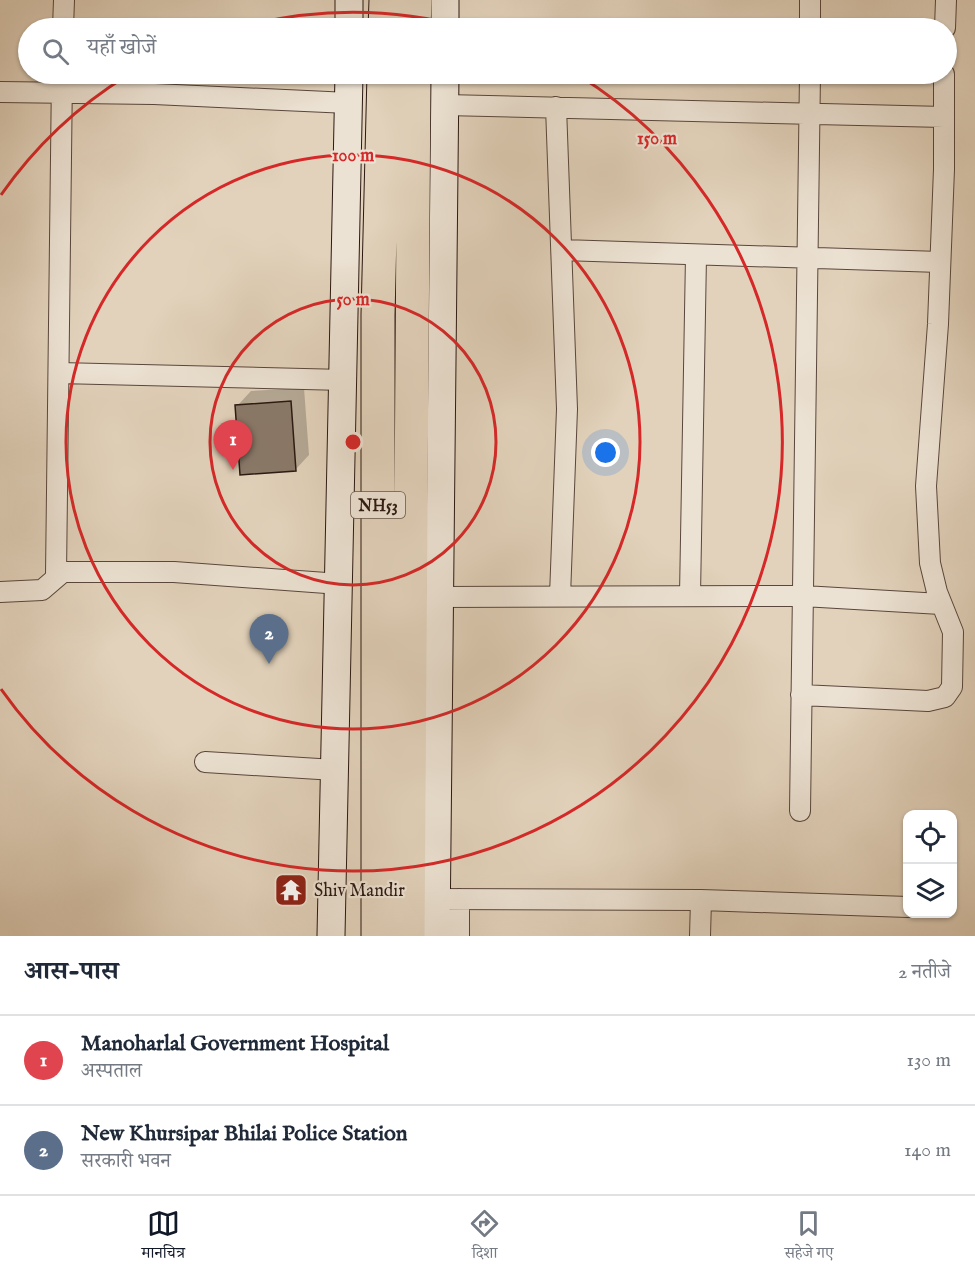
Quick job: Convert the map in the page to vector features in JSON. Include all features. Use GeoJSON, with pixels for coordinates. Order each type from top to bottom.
{"type":"FeatureCollection","features":[{"type":"Feature","properties":{"kind":"highway"},"geometry":{"type":"LineString","coordinates":[[399,18],[415,6]]}},
{"type":"Feature","properties":{"kind":"highway","name":"NH53"},"geometry":{"type":"LineString","coordinates":[[378,936],[378,315],[384,84]]}},
{"type":"Feature","properties":{"kind":"highway","name":"NH53"},"geometry":{"type":"LineString","coordinates":[[408,936],[414,84]]}},
{"type":"Feature","properties":{"kind":"street"},"geometry":{"type":"LineString","coordinates":[[63,18],[64,0]]}},
{"type":"Feature","properties":{"kind":"street"},"geometry":{"type":"LineString","coordinates":[[349,0],[349,18]]}},
{"type":"Feature","properties":{"kind":"street"},"geometry":{"type":"LineString","coordinates":[[810,0],[810,18]]}},
{"type":"Feature","properties":{"kind":"street"},"geometry":{"type":"LineString","coordinates":[[945,18],[946,0]]}},
{"type":"Feature","properties":{"kind":"street"},"geometry":{"type":"LineString","coordinates":[[415,6],[431,18]]}},
{"type":"Feature","properties":{"kind":"street"},"geometry":{"type":"LineString","coordinates":[[0,93],[56,84]]}},
{"type":"Feature","properties":{"kind":"street"},"geometry":{"type":"LineString","coordinates":[[56,575],[62,84]]}},
{"type":"Feature","properties":{"kind":"street"},"geometry":{"type":"LineString","coordinates":[[76,84],[349,103]]}},
{"type":"Feature","properties":{"kind":"street"},"geometry":{"type":"LineString","coordinates":[[331,936],[349,84]]}},
{"type":"Feature","properties":{"kind":"street"},"geometry":{"type":"LineString","coordinates":[[445,84],[441,597],[448,899],[459,936]]}},
{"type":"Feature","properties":{"kind":"street"},"geometry":{"type":"LineString","coordinates":[[800,811],[810,84]]}},
{"type":"Feature","properties":{"kind":"street"},"geometry":{"type":"LineString","coordinates":[[801,695],[928,701],[945,697],[952,687],[953,632],[941,604],[930,563],[926,486],[940,262],[944,84]]}},
{"type":"Feature","properties":{"kind":"street"},"geometry":{"type":"LineString","coordinates":[[445,105],[944,117]]}},
{"type":"Feature","properties":{"kind":"street"},"geometry":{"type":"LineString","coordinates":[[556,107],[567,409],[560,596]]}},
{"type":"Feature","properties":{"kind":"street"},"geometry":{"type":"LineString","coordinates":[[562,250],[940,262]]}},
{"type":"Feature","properties":{"kind":"street"},"geometry":{"type":"LineString","coordinates":[[690,596],[696,256]]}},
{"type":"Feature","properties":{"kind":"street"},"geometry":{"type":"LineString","coordinates":[[59,373],[344,380]]}},
{"type":"Feature","properties":{"kind":"street"},"geometry":{"type":"LineString","coordinates":[[0,592],[42,590],[56,575],[63,572],[174,572],[340,584]]}},
{"type":"Feature","properties":{"kind":"street"},"geometry":{"type":"LineString","coordinates":[[441,597],[803,596],[941,604]]}},
{"type":"Feature","properties":{"kind":"street"},"geometry":{"type":"LineString","coordinates":[[205,762],[336,770]]}},
{"type":"Feature","properties":{"kind":"street"},"geometry":{"type":"LineString","coordinates":[[448,899],[701,900],[903,907]]}},
{"type":"Feature","properties":{"kind":"street"},"geometry":{"type":"LineString","coordinates":[[436,936],[448,899]]}},
{"type":"Feature","properties":{"kind":"street"},"geometry":{"type":"LineString","coordinates":[[700,936],[701,900]]}},
{"type":"Feature","properties":{"kind":"building"},"geometry":{"type":"Polygon","coordinates":[[[291,401],[296,471],[240,475],[235,405],[291,401]]]}},
{"type":"Feature","properties":{"kind":"place","name":"Manoharlal Government Hospital"},"geometry":{"type":"Point","coordinates":[233,470]}},
{"type":"Feature","properties":{"kind":"place","name":"New Khursipar Bhilai Police Station"},"geometry":{"type":"Point","coordinates":[269,664]}},
{"type":"Feature","properties":{"kind":"place","name":"Shiv Mandir"},"geometry":{"type":"Point","coordinates":[291,890]}}]}
